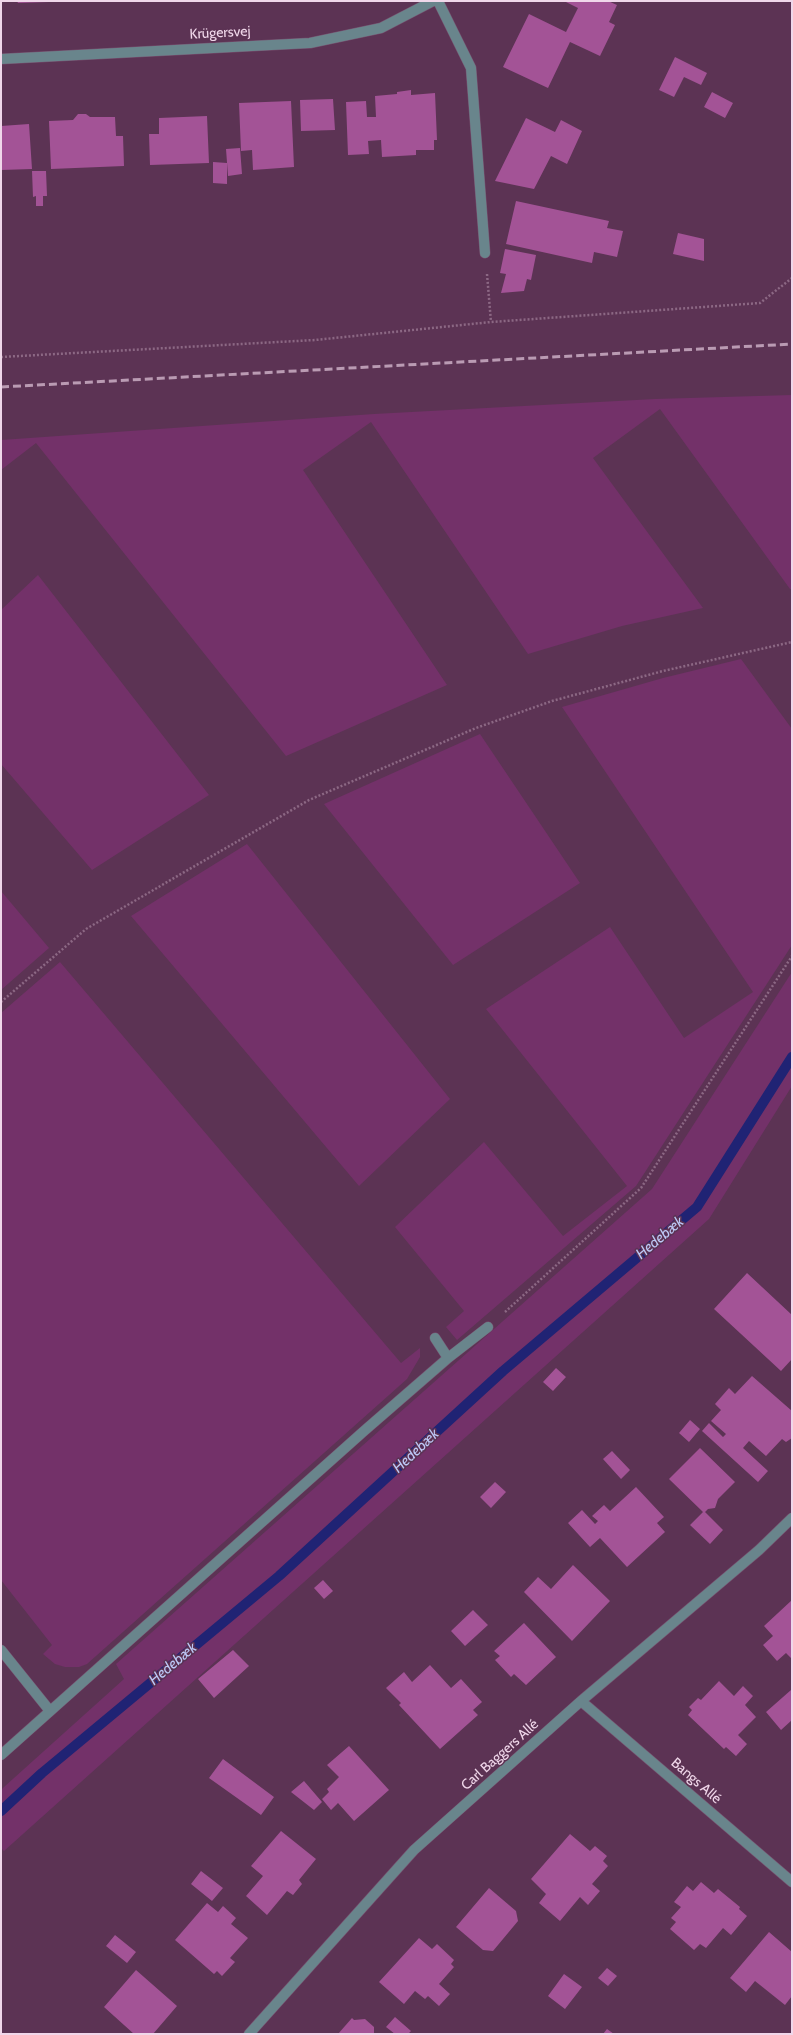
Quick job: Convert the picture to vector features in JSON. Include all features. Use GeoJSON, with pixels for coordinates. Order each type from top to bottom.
{"type":"FeatureCollection","features":[{"type":"Feature","properties":{"kind":"street","name":"Krügersvej"},"geometry":{"type":"LineString","coordinates":[[1,59],[310,42],[381,28],[433,1]]}},
{"type":"Feature","properties":{"kind":"street"},"geometry":{"type":"LineString","coordinates":[[438,1],[471,68],[485,253]]}},
{"type":"Feature","properties":{"kind":"street"},"geometry":{"type":"LineString","coordinates":[[1,1755],[448,1358],[488,1327]]}},
{"type":"Feature","properties":{"kind":"street"},"geometry":{"type":"LineString","coordinates":[[435,1338],[448,1358]]}},
{"type":"Feature","properties":{"kind":"street","name":"Carl Baggers Allé"},"geometry":{"type":"LineString","coordinates":[[249,2034],[414,1850],[581,1701],[759,1550],[792,1518]]}},
{"type":"Feature","properties":{"kind":"street"},"geometry":{"type":"LineString","coordinates":[[1,1650],[50,1711]]}},
{"type":"Feature","properties":{"kind":"street","name":"Bangs Allé"},"geometry":{"type":"LineString","coordinates":[[581,1701],[792,1882]]}},
{"type":"Feature","properties":{"kind":"path"},"geometry":{"type":"LineString","coordinates":[[1,357],[315,340],[491,322],[760,303],[792,278]]}},
{"type":"Feature","properties":{"kind":"path"},"geometry":{"type":"LineString","coordinates":[[488,295],[491,322]]}},
{"type":"Feature","properties":{"kind":"path"},"geometry":{"type":"LineString","coordinates":[[1,1002],[86,929],[310,800],[476,728],[552,701],[663,671],[792,642]]}},
{"type":"Feature","properties":{"kind":"path"},"geometry":{"type":"LineString","coordinates":[[488,1327],[641,1188],[792,956]]}},
{"type":"Feature","properties":{"kind":"shaded area"},"geometry":{"type":"Polygon","coordinates":[[[792,395],[792,589],[790,589],[660,409],[593,458],[703,608],[622,626],[528,654],[371,422],[303,470],[447,685],[286,756],[36,443],[1,470],[1,440],[374,414],[655,399],[792,395]]]}},
{"type":"Feature","properties":{"kind":"shaded area"},"geometry":{"type":"Polygon","coordinates":[[[38,575],[209,795],[92,870],[1,764],[1,610],[38,575]]]}},
{"type":"Feature","properties":{"kind":"shaded area"},"geometry":{"type":"Polygon","coordinates":[[[741,659],[792,729],[792,945],[636,1186],[457,1340],[446,1327],[464,1311],[395,1227],[484,1142],[563,1236],[627,1186],[486,1009],[610,927],[684,1038],[753,992],[562,707],[663,678],[741,659]]]}},
{"type":"Feature","properties":{"kind":"shaded area"},"geometry":{"type":"Polygon","coordinates":[[[480,734],[580,883],[453,965],[324,804],[480,734]]]}},
{"type":"Feature","properties":{"kind":"shaded area"},"geometry":{"type":"Polygon","coordinates":[[[247,844],[450,1099],[359,1186],[131,916],[247,844]]]}},
{"type":"Feature","properties":{"kind":"shaded area"},"geometry":{"type":"Polygon","coordinates":[[[1,891],[49,948],[1,990],[1,891]]]}},
{"type":"Feature","properties":{"kind":"shaded area"},"geometry":{"type":"Polygon","coordinates":[[[60,962],[401,1363],[420,1348],[420,1357],[407,1379],[87,1664],[79,1667],[65,1667],[55,1664],[43,1654],[52,1645],[1,1580],[1,1013],[60,962]]]}},
{"type":"Feature","properties":{"kind":"shaded area"},"geometry":{"type":"Polygon","coordinates":[[[792,972],[792,1086],[709,1219],[4,1851],[1,1848],[1,1790],[124,1679],[116,1664],[652,1189],[792,972]]]}},
{"type":"Feature","properties":{"kind":"building"},"geometry":{"type":"Polygon","coordinates":[[[17,1],[49,1],[49,2],[18,3],[17,1]]]}},
{"type":"Feature","properties":{"kind":"building"},"geometry":{"type":"Polygon","coordinates":[[[564,1],[608,1],[617,5],[609,22],[615,25],[600,56],[570,42],[548,88],[503,67],[529,14],[566,32],[578,8],[564,1]]]}},
{"type":"Feature","properties":{"kind":"building"},"geometry":{"type":"Polygon","coordinates":[[[675,57],[707,73],[701,85],[684,77],[674,97],[659,90],[675,57]]]}},
{"type":"Feature","properties":{"kind":"building"},"geometry":{"type":"Polygon","coordinates":[[[411,90],[411,95],[435,93],[437,140],[434,140],[434,150],[416,150],[416,155],[382,157],[381,140],[368,141],[369,154],[348,155],[346,102],[366,101],[367,117],[376,117],[375,96],[397,94],[397,92],[411,90]]]}},
{"type":"Feature","properties":{"kind":"building"},"geometry":{"type":"Polygon","coordinates":[[[712,92],[733,103],[725,118],[704,107],[712,92]]]}},
{"type":"Feature","properties":{"kind":"building"},"geometry":{"type":"Polygon","coordinates":[[[333,99],[335,130],[301,131],[300,100],[333,99]]]}},
{"type":"Feature","properties":{"kind":"building"},"geometry":{"type":"Polygon","coordinates":[[[291,101],[294,167],[253,170],[252,150],[241,151],[239,103],[291,101]]]}},
{"type":"Feature","properties":{"kind":"building"},"geometry":{"type":"Polygon","coordinates":[[[78,114],[86,114],[90,117],[115,117],[116,136],[123,136],[124,166],[51,169],[49,121],[73,120],[78,114]]]}},
{"type":"Feature","properties":{"kind":"building"},"geometry":{"type":"Polygon","coordinates":[[[207,116],[209,163],[150,165],[149,134],[159,134],[159,118],[207,116]]]}},
{"type":"Feature","properties":{"kind":"building"},"geometry":{"type":"Polygon","coordinates":[[[526,118],[555,132],[561,120],[582,131],[567,164],[551,156],[534,189],[495,181],[526,118]]]}},
{"type":"Feature","properties":{"kind":"building"},"geometry":{"type":"Polygon","coordinates":[[[29,124],[32,169],[1,170],[1,126],[29,124]]]}},
{"type":"Feature","properties":{"kind":"building"},"geometry":{"type":"Polygon","coordinates":[[[240,148],[242,174],[228,176],[226,149],[240,148]]]}},
{"type":"Feature","properties":{"kind":"building"},"geometry":{"type":"Polygon","coordinates":[[[213,162],[227,163],[227,184],[213,183],[213,162]]]}},
{"type":"Feature","properties":{"kind":"building"},"geometry":{"type":"Polygon","coordinates":[[[32,171],[46,171],[47,196],[43,196],[43,206],[36,206],[36,196],[33,197],[32,171]]]}},
{"type":"Feature","properties":{"kind":"building"},"geometry":{"type":"Polygon","coordinates":[[[516,201],[609,221],[607,228],[623,231],[617,257],[594,252],[592,263],[506,244],[516,201]]]}},
{"type":"Feature","properties":{"kind":"building"},"geometry":{"type":"Polygon","coordinates":[[[678,233],[704,239],[704,261],[673,254],[678,233]]]}},
{"type":"Feature","properties":{"kind":"building"},"geometry":{"type":"Polygon","coordinates":[[[505,249],[536,255],[531,280],[527,279],[524,291],[501,293],[506,274],[500,273],[505,249]]]}},
{"type":"Feature","properties":{"kind":"building"},"geometry":{"type":"Polygon","coordinates":[[[747,1273],[792,1315],[792,1359],[781,1371],[714,1309],[747,1273]]]}},
{"type":"Feature","properties":{"kind":"building"},"geometry":{"type":"Polygon","coordinates":[[[556,1368],[566,1377],[553,1391],[543,1382],[556,1368]]]}},
{"type":"Feature","properties":{"kind":"building"},"geometry":{"type":"Polygon","coordinates":[[[752,1376],[792,1411],[792,1438],[786,1442],[782,1439],[766,1456],[749,1441],[743,1448],[768,1471],[758,1482],[702,1431],[709,1423],[723,1437],[726,1434],[711,1421],[721,1410],[715,1404],[729,1388],[735,1394],[752,1376]]]}},
{"type":"Feature","properties":{"kind":"building"},"geometry":{"type":"Polygon","coordinates":[[[690,1420],[700,1429],[689,1442],[679,1433],[690,1420]]]}},
{"type":"Feature","properties":{"kind":"building"},"geometry":{"type":"Polygon","coordinates":[[[700,1448],[735,1482],[718,1499],[715,1508],[708,1509],[705,1512],[723,1530],[710,1544],[690,1525],[703,1512],[669,1479],[700,1448]]]}},
{"type":"Feature","properties":{"kind":"building"},"geometry":{"type":"Polygon","coordinates":[[[612,1451],[630,1470],[621,1479],[603,1459],[612,1451]]]}},
{"type":"Feature","properties":{"kind":"building"},"geometry":{"type":"Polygon","coordinates":[[[495,1482],[506,1492],[491,1508],[480,1497],[495,1482]]]}},
{"type":"Feature","properties":{"kind":"building"},"geometry":{"type":"Polygon","coordinates":[[[636,1487],[664,1517],[657,1523],[665,1532],[627,1567],[600,1538],[590,1547],[568,1523],[582,1510],[595,1524],[598,1521],[592,1516],[604,1505],[610,1511],[636,1487]]]}},
{"type":"Feature","properties":{"kind":"building"},"geometry":{"type":"Polygon","coordinates":[[[573,1565],[610,1601],[572,1641],[524,1592],[538,1577],[551,1589],[573,1565]]]}},
{"type":"Feature","properties":{"kind":"building"},"geometry":{"type":"Polygon","coordinates":[[[323,1580],[333,1591],[324,1599],[314,1588],[323,1580]]]}},
{"type":"Feature","properties":{"kind":"building"},"geometry":{"type":"Polygon","coordinates":[[[792,1600],[792,1659],[786,1653],[777,1661],[763,1645],[773,1636],[764,1626],[792,1600]]]}},
{"type":"Feature","properties":{"kind":"building"},"geometry":{"type":"Polygon","coordinates":[[[473,1610],[488,1625],[465,1646],[451,1631],[473,1610]]]}},
{"type":"Feature","properties":{"kind":"building"},"geometry":{"type":"Polygon","coordinates":[[[524,1623],[556,1657],[526,1685],[514,1674],[511,1677],[495,1660],[500,1656],[494,1651],[524,1623]]]}},
{"type":"Feature","properties":{"kind":"building"},"geometry":{"type":"Polygon","coordinates":[[[233,1650],[249,1666],[214,1698],[198,1679],[233,1650]]]}},
{"type":"Feature","properties":{"kind":"building"},"geometry":{"type":"Polygon","coordinates":[[[430,1665],[451,1688],[461,1679],[482,1702],[473,1710],[478,1715],[440,1749],[399,1705],[401,1703],[386,1688],[404,1672],[412,1682],[430,1665]]]}},
{"type":"Feature","properties":{"kind":"building"},"geometry":{"type":"Polygon","coordinates":[[[719,1681],[734,1696],[743,1686],[753,1696],[745,1705],[756,1717],[738,1735],[747,1744],[736,1756],[726,1747],[724,1749],[688,1715],[692,1710],[689,1707],[698,1698],[701,1700],[719,1681]]]}},
{"type":"Feature","properties":{"kind":"building"},"geometry":{"type":"Polygon","coordinates":[[[791,1690],[792,1720],[781,1730],[766,1712],[791,1690]]]}},
{"type":"Feature","properties":{"kind":"building"},"geometry":{"type":"Polygon","coordinates":[[[349,1746],[389,1790],[354,1821],[338,1803],[331,1810],[322,1799],[329,1792],[327,1789],[339,1777],[327,1765],[349,1746]]]}},
{"type":"Feature","properties":{"kind":"building"},"geometry":{"type":"Polygon","coordinates":[[[223,1759],[274,1797],[261,1815],[209,1778],[223,1759]]]}},
{"type":"Feature","properties":{"kind":"building"},"geometry":{"type":"Polygon","coordinates":[[[304,1781],[322,1802],[314,1810],[291,1792],[304,1781]]]}},
{"type":"Feature","properties":{"kind":"building"},"geometry":{"type":"Polygon","coordinates":[[[281,1831],[316,1859],[299,1880],[302,1884],[293,1895],[287,1891],[267,1915],[246,1896],[263,1876],[251,1866],[281,1831]]]}},
{"type":"Feature","properties":{"kind":"building"},"geometry":{"type":"Polygon","coordinates":[[[570,1834],[590,1851],[595,1846],[607,1856],[603,1861],[608,1866],[592,1884],[600,1891],[588,1905],[580,1897],[560,1921],[539,1903],[546,1894],[531,1879],[570,1834]]]}},
{"type":"Feature","properties":{"kind":"building"},"geometry":{"type":"Polygon","coordinates":[[[201,1871],[223,1888],[212,1901],[191,1884],[201,1871]]]}},
{"type":"Feature","properties":{"kind":"building"},"geometry":{"type":"Polygon","coordinates":[[[701,1882],[714,1893],[718,1889],[740,1907],[739,1909],[747,1916],[731,1935],[723,1928],[706,1948],[700,1944],[694,1950],[670,1929],[676,1922],[671,1918],[681,1907],[674,1902],[687,1886],[693,1891],[701,1882]]]}},
{"type":"Feature","properties":{"kind":"building"},"geometry":{"type":"Polygon","coordinates":[[[489,1888],[516,1911],[518,1921],[493,1951],[483,1950],[456,1927],[489,1888]]]}},
{"type":"Feature","properties":{"kind":"building"},"geometry":{"type":"Polygon","coordinates":[[[207,1903],[218,1912],[223,1906],[236,1918],[231,1924],[248,1938],[230,1958],[235,1962],[222,1976],[217,1971],[214,1974],[175,1940],[207,1903]]]}},
{"type":"Feature","properties":{"kind":"building"},"geometry":{"type":"Polygon","coordinates":[[[769,1932],[792,1952],[792,1996],[785,2005],[755,1981],[746,1992],[730,1978],[769,1932]]]}},
{"type":"Feature","properties":{"kind":"building"},"geometry":{"type":"Polygon","coordinates":[[[115,1935],[136,1952],[127,1963],[106,1946],[115,1935]]]}},
{"type":"Feature","properties":{"kind":"building"},"geometry":{"type":"Polygon","coordinates":[[[419,1938],[432,1949],[437,1944],[454,1960],[451,1964],[454,1967],[439,1984],[450,1994],[439,2006],[428,1996],[425,1999],[415,1991],[404,2004],[379,1982],[419,1938]]]}},
{"type":"Feature","properties":{"kind":"building"},"geometry":{"type":"Polygon","coordinates":[[[607,1968],[617,1976],[608,1986],[598,1978],[607,1968]]]}},
{"type":"Feature","properties":{"kind":"building"},"geometry":{"type":"Polygon","coordinates":[[[136,1970],[177,2006],[153,2034],[134,2034],[104,2007],[136,1970]]]}},
{"type":"Feature","properties":{"kind":"building"},"geometry":{"type":"Polygon","coordinates":[[[564,1974],[582,1987],[565,2009],[548,1996],[564,1974]]]}},
{"type":"Feature","properties":{"kind":"building"},"geometry":{"type":"Polygon","coordinates":[[[395,2017],[411,2031],[408,2034],[395,2034],[386,2027],[395,2017]]]}},
{"type":"Feature","properties":{"kind":"building"},"geometry":{"type":"Polygon","coordinates":[[[352,2018],[354,2020],[365,2019],[374,2027],[374,2034],[338,2034],[352,2018]]]}},
{"type":"Feature","properties":{"kind":"building"},"geometry":{"type":"Polygon","coordinates":[[[607,2029],[614,2034],[603,2034],[607,2029]]]}},
{"type":"Feature","properties":{"kind":"waterway","name":"Hedebæk"},"geometry":{"type":"LineString","coordinates":[[1,1811],[42,1773],[279,1576],[503,1371],[697,1207],[792,1057]]}},
{"type":"Feature","properties":{"kind":"railway"},"geometry":{"type":"LineString","coordinates":[[1,387],[792,344]]}}]}
